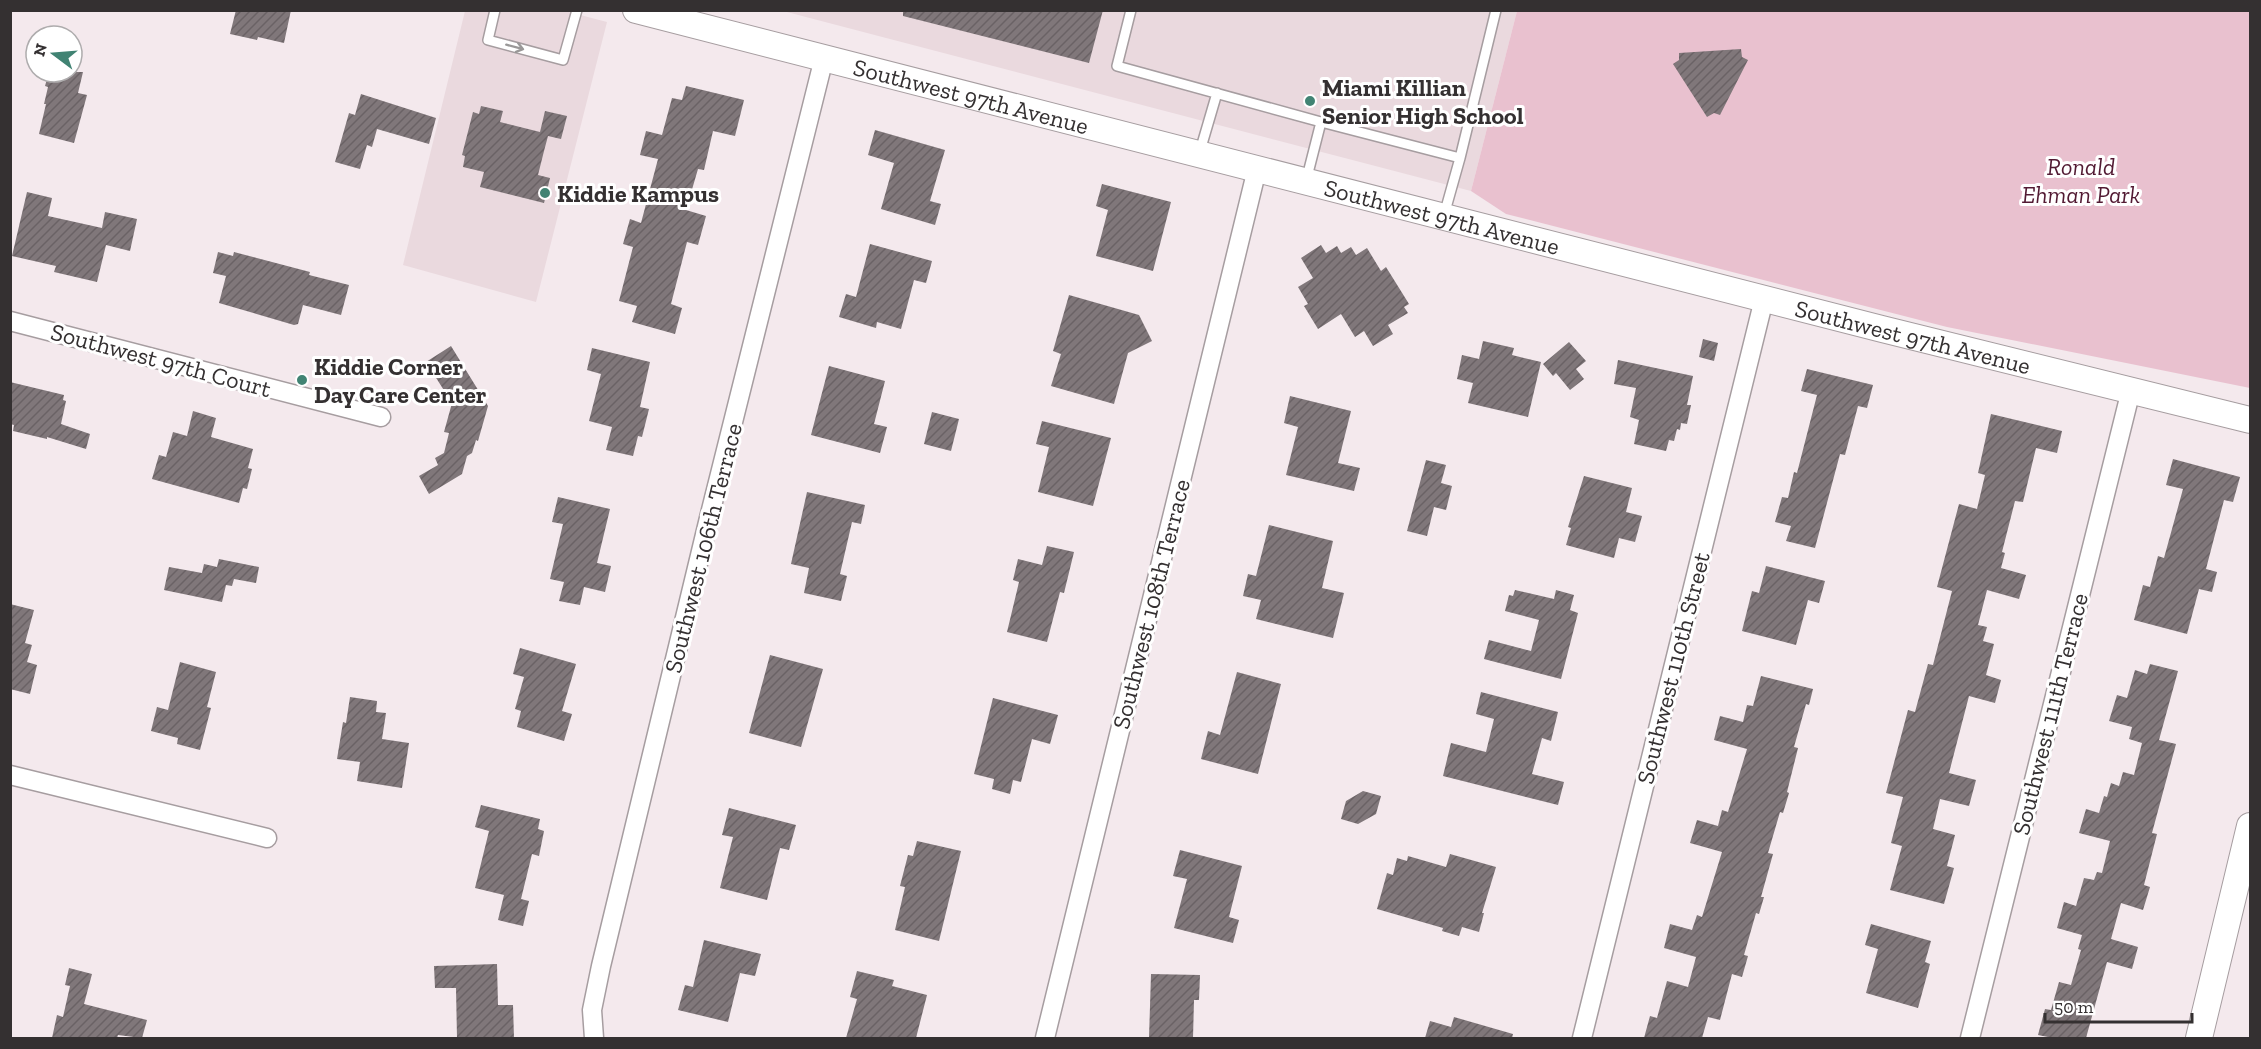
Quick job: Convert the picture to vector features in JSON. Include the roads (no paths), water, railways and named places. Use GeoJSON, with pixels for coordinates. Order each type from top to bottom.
{"type":"FeatureCollection","features":[{"type":"Feature","properties":{"kind":"street","name":"Southwest 97th Avenue"},"geometry":{"type":"LineString","coordinates":[[636,10],[1764,299],[2250,420]]}},
{"type":"Feature","properties":{"kind":"street","name":"Southwest 106th Terrace"},"geometry":{"type":"LineString","coordinates":[[594,1038],[592,1010],[601,966],[824,58]]}},
{"type":"Feature","properties":{"kind":"street","name":"Southwest 108th Terrace"},"geometry":{"type":"LineString","coordinates":[[1045,1038],[1257,169]]}},
{"type":"Feature","properties":{"kind":"street","name":"Southwest 110th Street"},"geometry":{"type":"LineString","coordinates":[[1582,1038],[1764,299]]}},
{"type":"Feature","properties":{"kind":"street","name":"Southwest 97th Court"},"geometry":{"type":"LineString","coordinates":[[10,321],[381,417]]}},
{"type":"Feature","properties":{"kind":"street","name":"Southwest 111th Terrace"},"geometry":{"type":"LineString","coordinates":[[1970,1038],[2131,390]]}},
{"type":"Feature","properties":{"kind":"street"},"geometry":{"type":"LineString","coordinates":[[10,775],[267,837]]}},
{"type":"Feature","properties":{"kind":"street"},"geometry":{"type":"LineString","coordinates":[[2199,1038],[2250,826]]}},
{"type":"Feature","properties":{"kind":"lane"},"geometry":{"type":"LineString","coordinates":[[495,10],[488,40],[563,60],[577,10]]}},
{"type":"Feature","properties":{"kind":"lane"},"geometry":{"type":"LineString","coordinates":[[1131,10],[1117,66],[1321,123],[1460,158]]}},
{"type":"Feature","properties":{"kind":"lane"},"geometry":{"type":"LineString","coordinates":[[1444,217],[1496,10]]}},
{"type":"Feature","properties":{"kind":"lane"},"geometry":{"type":"LineString","coordinates":[[1199,154],[1217,93]]}},
{"type":"Feature","properties":{"kind":"lane"},"geometry":{"type":"LineString","coordinates":[[1306,182],[1321,123]]}},
{"type":"Feature","properties":{"kind":"place","name":"Miami Killian Senior High School"},"geometry":{"type":"Point","coordinates":[1310,101]}},
{"type":"Feature","properties":{"kind":"place","name":"Kiddie Kampus"},"geometry":{"type":"Point","coordinates":[545,193]}},
{"type":"Feature","properties":{"kind":"place","name":"Kiddie Corner Day Care Center"},"geometry":{"type":"Point","coordinates":[302,380]}},
{"type":"Feature","properties":{"kind":"park label","name":"Ronald Ehman Park"},"geometry":{"type":"Point","coordinates":[2081,180]}}]}
